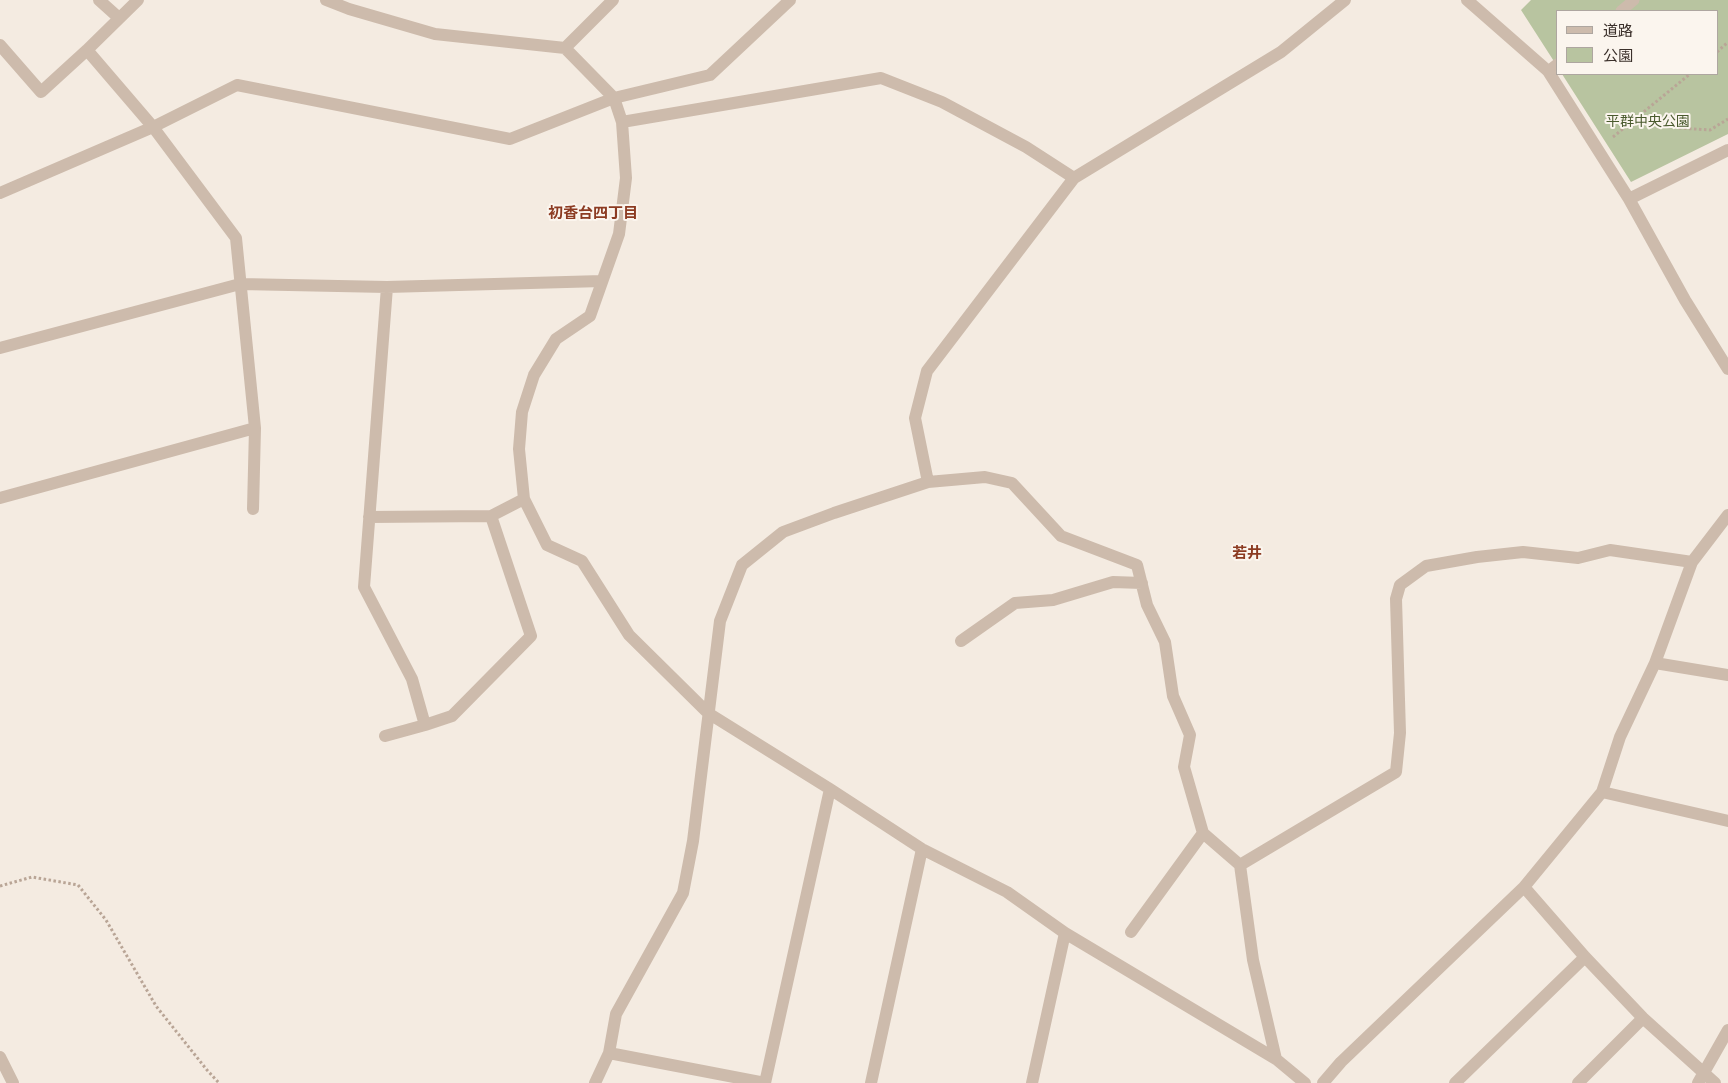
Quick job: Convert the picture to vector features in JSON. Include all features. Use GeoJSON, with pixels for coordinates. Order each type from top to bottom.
{"type":"FeatureCollection","features":[{"type":"Feature","properties":{"kind":"street"},"geometry":{"type":"LineString","coordinates":[[99,0],[119,18]]}},
{"type":"Feature","properties":{"kind":"street"},"geometry":{"type":"LineString","coordinates":[[1,47],[40,92],[87,50],[138,0]]}},
{"type":"Feature","properties":{"kind":"street"},"geometry":{"type":"LineString","coordinates":[[326,0],[349,9],[435,34],[565,48],[614,98],[622,122],[626,178],[619,234],[590,316],[556,339],[534,375],[522,412],[519,449],[524,499],[547,545],[582,561],[629,635],[708,713],[830,789],[922,850],[1007,892],[1064,933],[1276,1059],[1305,1083]]}},
{"type":"Feature","properties":{"kind":"street"},"geometry":{"type":"LineString","coordinates":[[349,9],[359,0]]}},
{"type":"Feature","properties":{"kind":"street"},"geometry":{"type":"LineString","coordinates":[[565,48],[613,0]]}},
{"type":"Feature","properties":{"kind":"street"},"geometry":{"type":"LineString","coordinates":[[0,193],[153,127],[237,85],[510,139],[614,98],[710,75],[790,0]]}},
{"type":"Feature","properties":{"kind":"street"},"geometry":{"type":"LineString","coordinates":[[928,482],[915,418],[927,371],[1074,178],[1281,52],[1345,0]]}},
{"type":"Feature","properties":{"kind":"street"},"geometry":{"type":"LineString","coordinates":[[1467,0],[1552,68],[1598,151],[1629,199],[1685,300],[1728,369]]}},
{"type":"Feature","properties":{"kind":"street"},"geometry":{"type":"LineString","coordinates":[[87,50],[153,127],[236,238],[255,428],[253,509]]}},
{"type":"Feature","properties":{"kind":"street"},"geometry":{"type":"LineString","coordinates":[[622,122],[881,78],[942,102],[1026,147],[1074,178]]}},
{"type":"Feature","properties":{"kind":"street"},"geometry":{"type":"LineString","coordinates":[[1629,199],[1728,150]]}},
{"type":"Feature","properties":{"kind":"street"},"geometry":{"type":"LineString","coordinates":[[0,348],[240,284],[387,287],[602,281]]}},
{"type":"Feature","properties":{"kind":"street"},"geometry":{"type":"LineString","coordinates":[[387,287],[364,587],[412,679],[425,725]]}},
{"type":"Feature","properties":{"kind":"street"},"geometry":{"type":"LineString","coordinates":[[0,498],[255,428]]}},
{"type":"Feature","properties":{"kind":"street"},"geometry":{"type":"LineString","coordinates":[[595,1083],[609,1053],[616,1014],[683,894],[692,841],[720,621],[742,565],[783,532],[834,513],[928,482],[985,477],[1012,483],[1061,536],[1137,565],[1147,605],[1165,642],[1173,696],[1190,735],[1184,767],[1203,833],[1240,865],[1253,960],[1276,1059]]}},
{"type":"Feature","properties":{"kind":"street"},"geometry":{"type":"LineString","coordinates":[[369,517],[492,516],[524,499]]}},
{"type":"Feature","properties":{"kind":"street"},"geometry":{"type":"LineString","coordinates":[[1323,1083],[1341,1062],[1524,887],[1602,792],[1620,737],[1655,663],[1692,562],[1728,514]]}},
{"type":"Feature","properties":{"kind":"street"},"geometry":{"type":"LineString","coordinates":[[385,736],[452,716],[531,636],[492,516]]}},
{"type":"Feature","properties":{"kind":"street"},"geometry":{"type":"LineString","coordinates":[[1240,865],[1396,772],[1400,733],[1396,599],[1400,585],[1426,566],[1477,556],[1523,552],[1578,558],[1610,550],[1692,562]]}},
{"type":"Feature","properties":{"kind":"street"},"geometry":{"type":"LineString","coordinates":[[961,641],[1015,603],[1053,600],[1112,582],[1142,583]]}},
{"type":"Feature","properties":{"kind":"street"},"geometry":{"type":"LineString","coordinates":[[1655,663],[1728,675]]}},
{"type":"Feature","properties":{"kind":"street"},"geometry":{"type":"LineString","coordinates":[[609,1053],[765,1083],[830,789]]}},
{"type":"Feature","properties":{"kind":"street"},"geometry":{"type":"LineString","coordinates":[[1602,792],[1728,822]]}},
{"type":"Feature","properties":{"kind":"street"},"geometry":{"type":"LineString","coordinates":[[1131,932],[1203,833]]}},
{"type":"Feature","properties":{"kind":"street"},"geometry":{"type":"LineString","coordinates":[[872,1083],[922,850]]}},
{"type":"Feature","properties":{"kind":"street"},"geometry":{"type":"LineString","coordinates":[[1524,887],[1585,957],[1701,1078],[1714,1083]]}},
{"type":"Feature","properties":{"kind":"street"},"geometry":{"type":"LineString","coordinates":[[1032,1083],[1064,933]]}},
{"type":"Feature","properties":{"kind":"street"},"geometry":{"type":"LineString","coordinates":[[1455,1083],[1585,957]]}},
{"type":"Feature","properties":{"kind":"street"},"geometry":{"type":"LineString","coordinates":[[1578,1083],[1643,1018]]}},
{"type":"Feature","properties":{"kind":"street"},"geometry":{"type":"LineString","coordinates":[[1701,1078],[1728,1030]]}},
{"type":"Feature","properties":{"kind":"street"},"geometry":{"type":"LineString","coordinates":[[0,1057],[13,1083]]}},
{"type":"Feature","properties":{"kind":"lane"},"geometry":{"type":"LineString","coordinates":[[1621,10],[1634,0]]}},
{"type":"Feature","properties":{"kind":"path"},"geometry":{"type":"LineString","coordinates":[[1718,51],[1728,42]]}},
{"type":"Feature","properties":{"kind":"path"},"geometry":{"type":"LineString","coordinates":[[1598,151],[1689,75]]}},
{"type":"Feature","properties":{"kind":"path"},"geometry":{"type":"LineString","coordinates":[[1679,128],[1710,130],[1728,119]]}},
{"type":"Feature","properties":{"kind":"path"},"geometry":{"type":"LineString","coordinates":[[0,886],[32,877],[78,885],[106,920],[156,1006],[206,1070],[219,1083]]}},
{"type":"Feature","properties":{"kind":"green space","name":"平群中央公園"},"geometry":{"type":"Polygon","coordinates":[[[1531,0],[1728,0],[1728,134],[1631,182],[1563,75],[1718,75],[1718,10],[1556,10],[1556,64],[1521,10],[1531,0]]]}},
{"type":"Feature","properties":{"kind":"district","name":"初香台四丁目"},"geometry":{"type":"Point","coordinates":[593,213]}},
{"type":"Feature","properties":{"kind":"district","name":"若井"},"geometry":{"type":"Point","coordinates":[1247,553]}}]}
